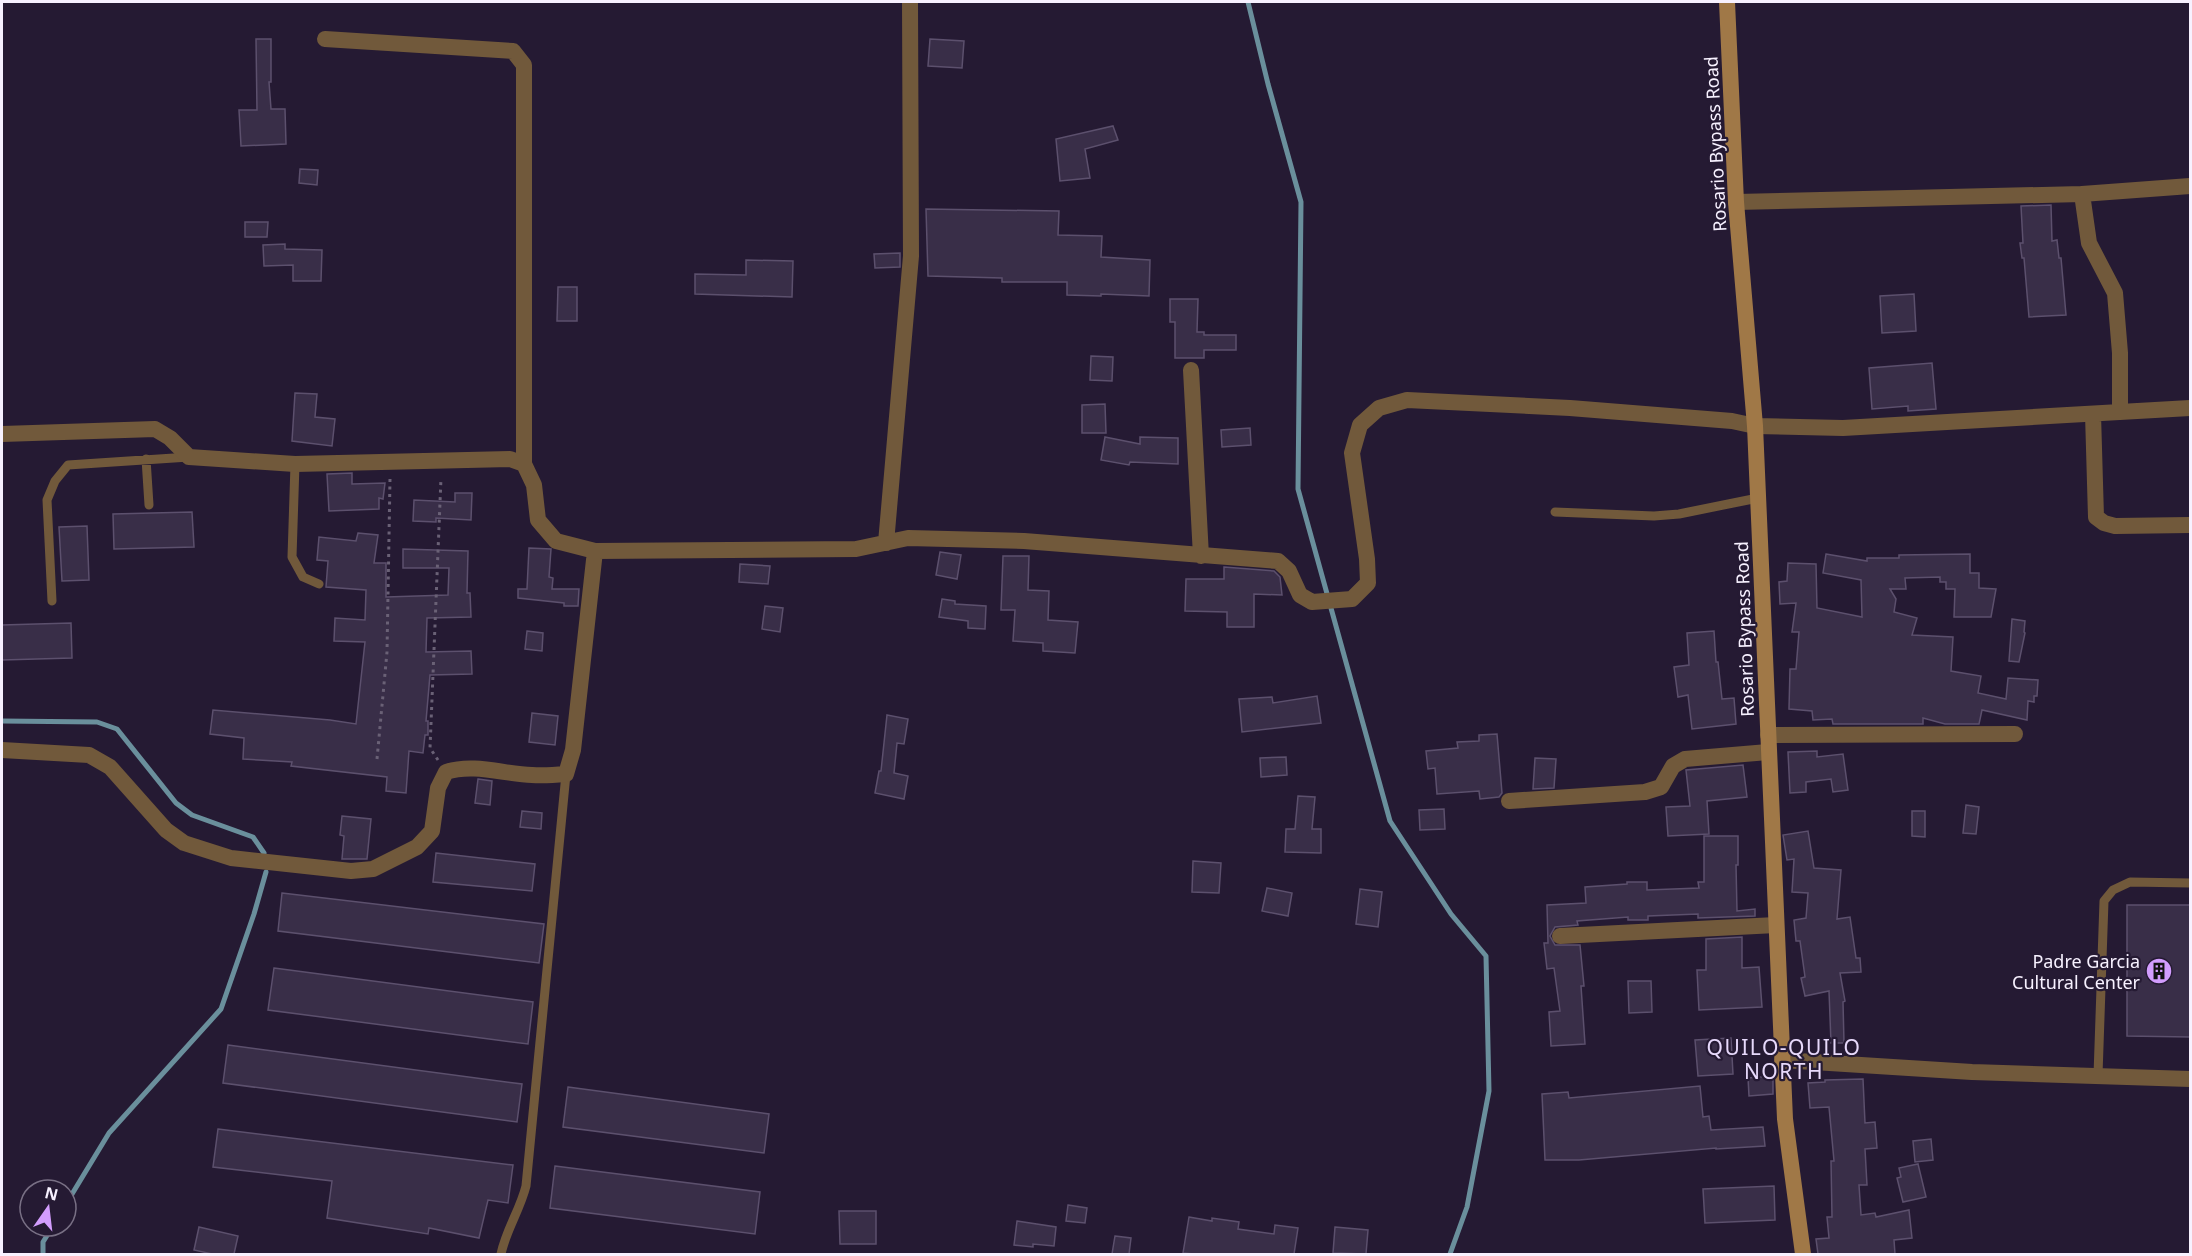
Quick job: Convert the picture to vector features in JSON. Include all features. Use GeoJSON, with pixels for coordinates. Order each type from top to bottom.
{"type":"FeatureCollection","features":[{"type":"Feature","properties":{"kind":"main road","name":"Rosario Bypass Road"},"geometry":{"type":"LineString","coordinates":[[1727,2],[1736,202],[1755,426],[1785,1119],[1803,1254]]}},
{"type":"Feature","properties":{"kind":"street"},"geometry":{"type":"LineString","coordinates":[[886,543],[911,256],[910,2]]}},
{"type":"Feature","properties":{"kind":"street"},"geometry":{"type":"LineString","coordinates":[[325,39],[513,51],[524,65],[524,464],[534,485],[538,520],[556,541],[595,551],[856,549],[908,538],[1024,541],[1278,561],[1289,571],[1300,595],[1312,602],[1352,599],[1368,583],[1367,559],[1352,453],[1360,425],[1379,408],[1407,400],[1570,408],[1732,421],[1755,426],[1843,428],[2190,408]]}},
{"type":"Feature","properties":{"kind":"street"},"geometry":{"type":"LineString","coordinates":[[1736,202],[2082,194],[2190,186]]}},
{"type":"Feature","properties":{"kind":"street"},"geometry":{"type":"LineString","coordinates":[[2082,194],[2089,243],[2115,293],[2120,353],[2120,412]]}},
{"type":"Feature","properties":{"kind":"street"},"geometry":{"type":"LineString","coordinates":[[1191,370],[1201,556]]}},
{"type":"Feature","properties":{"kind":"street"},"geometry":{"type":"LineString","coordinates":[[2093,414],[2096,517],[2104,523],[2115,526],[2190,525]]}},
{"type":"Feature","properties":{"kind":"street"},"geometry":{"type":"LineString","coordinates":[[2,434],[155,429],[170,438],[189,457],[295,464],[510,459],[524,464]]}},
{"type":"Feature","properties":{"kind":"street"},"geometry":{"type":"LineString","coordinates":[[2,750],[89,755],[110,767],[166,830],[184,843],[231,858],[351,871],[373,869],[417,847],[432,831],[438,788],[446,772],[455,769],[474,769],[532,775],[566,774],[573,750],[595,551]]}},
{"type":"Feature","properties":{"kind":"street"},"geometry":{"type":"LineString","coordinates":[[1509,801],[1645,792],[1661,787],[1673,766],[1685,759],[1768,743],[2015,734]]}},
{"type":"Feature","properties":{"kind":"street"},"geometry":{"type":"LineString","coordinates":[[1560,936],[1776,926]]}},
{"type":"Feature","properties":{"kind":"street"},"geometry":{"type":"LineString","coordinates":[[1782,1060],[1972,1072],[2190,1079]]}},
{"type":"Feature","properties":{"kind":"lane"},"geometry":{"type":"LineString","coordinates":[[52,601],[47,500],[55,481],[68,465],[189,457]]}},
{"type":"Feature","properties":{"kind":"lane"},"geometry":{"type":"LineString","coordinates":[[146,459],[149,505]]}},
{"type":"Feature","properties":{"kind":"lane"},"geometry":{"type":"LineString","coordinates":[[295,464],[292,557],[303,577],[319,584]]}},
{"type":"Feature","properties":{"kind":"lane"},"geometry":{"type":"LineString","coordinates":[[1555,512],[1654,516],[1679,514],[1758,498]]}},
{"type":"Feature","properties":{"kind":"lane"},"geometry":{"type":"LineString","coordinates":[[501,1254],[504,1238],[521,1207],[526,1186],[566,774]]}},
{"type":"Feature","properties":{"kind":"lane"},"geometry":{"type":"LineString","coordinates":[[2098,1075],[2104,901],[2113,890],[2130,882],[2190,883]]}},
{"type":"Feature","properties":{"kind":"path"},"geometry":{"type":"LineString","coordinates":[[442,461],[430,748],[446,772]]}},
{"type":"Feature","properties":{"kind":"path"},"geometry":{"type":"LineString","coordinates":[[376,759],[387,652],[390,462]]}},
{"type":"Feature","properties":{"kind":"building"},"geometry":{"type":"Polygon","coordinates":[[[256,39],[271,39],[271,82],[269,82],[271,109],[285,109],[286,144],[241,146],[239,110],[257,110],[256,39]]]}},
{"type":"Feature","properties":{"kind":"building"},"geometry":{"type":"Polygon","coordinates":[[[930,39],[964,41],[962,68],[928,66],[930,39]]]}},
{"type":"Feature","properties":{"kind":"building"},"geometry":{"type":"Polygon","coordinates":[[[1113,126],[1118,140],[1085,149],[1090,178],[1060,181],[1056,139],[1113,126]]]}},
{"type":"Feature","properties":{"kind":"building"},"geometry":{"type":"Polygon","coordinates":[[[300,169],[318,170],[317,185],[299,183],[300,169]]]}},
{"type":"Feature","properties":{"kind":"building"},"geometry":{"type":"Polygon","coordinates":[[[2051,205],[2052,241],[2057,240],[2059,258],[2061,258],[2066,315],[2029,317],[2024,258],[2022,258],[2020,243],[2023,243],[2021,206],[2051,205]]]}},
{"type":"Feature","properties":{"kind":"building"},"geometry":{"type":"Polygon","coordinates":[[[926,209],[1059,211],[1058,235],[1102,236],[1101,257],[1150,260],[1149,296],[1067,295],[1067,282],[1002,282],[1002,278],[928,276],[926,209]]]}},
{"type":"Feature","properties":{"kind":"building"},"geometry":{"type":"Polygon","coordinates":[[[245,222],[268,222],[267,237],[245,237],[245,222]]]}},
{"type":"Feature","properties":{"kind":"building"},"geometry":{"type":"Polygon","coordinates":[[[285,244],[285,249],[322,250],[321,281],[293,281],[293,265],[264,266],[263,245],[285,244]]]}},
{"type":"Feature","properties":{"kind":"building"},"geometry":{"type":"Polygon","coordinates":[[[900,253],[900,267],[875,268],[874,254],[900,253]]]}},
{"type":"Feature","properties":{"kind":"building"},"geometry":{"type":"Polygon","coordinates":[[[746,260],[793,261],[792,297],[695,294],[695,274],[746,275],[746,260]]]}},
{"type":"Feature","properties":{"kind":"building"},"geometry":{"type":"Polygon","coordinates":[[[558,287],[577,287],[577,321],[557,321],[558,287]]]}},
{"type":"Feature","properties":{"kind":"building"},"geometry":{"type":"Polygon","coordinates":[[[1914,294],[1916,331],[1882,333],[1880,296],[1914,294]]]}},
{"type":"Feature","properties":{"kind":"building"},"geometry":{"type":"Polygon","coordinates":[[[1170,299],[1198,299],[1197,332],[1204,332],[1204,335],[1236,335],[1236,350],[1204,350],[1204,358],[1175,358],[1175,322],[1170,322],[1170,299]]]}},
{"type":"Feature","properties":{"kind":"building"},"geometry":{"type":"Polygon","coordinates":[[[1091,356],[1113,357],[1112,381],[1090,380],[1091,356]]]}},
{"type":"Feature","properties":{"kind":"building"},"geometry":{"type":"Polygon","coordinates":[[[1932,363],[1936,409],[1908,411],[1908,406],[1872,409],[1869,368],[1932,363]]]}},
{"type":"Feature","properties":{"kind":"building"},"geometry":{"type":"Polygon","coordinates":[[[295,393],[317,394],[315,417],[335,419],[332,446],[292,441],[295,393]]]}},
{"type":"Feature","properties":{"kind":"building"},"geometry":{"type":"Polygon","coordinates":[[[1105,404],[1106,433],[1082,433],[1082,405],[1105,404]]]}},
{"type":"Feature","properties":{"kind":"building"},"geometry":{"type":"Polygon","coordinates":[[[1250,428],[1251,445],[1222,447],[1221,430],[1250,428]]]}},
{"type":"Feature","properties":{"kind":"building"},"geometry":{"type":"Polygon","coordinates":[[[1105,437],[1140,444],[1140,437],[1178,438],[1178,464],[1130,462],[1129,465],[1101,460],[1105,437]]]}},
{"type":"Feature","properties":{"kind":"building"},"geometry":{"type":"Polygon","coordinates":[[[352,473],[352,484],[385,483],[383,499],[379,498],[379,509],[329,511],[327,474],[352,473]]]}},
{"type":"Feature","properties":{"kind":"building"},"geometry":{"type":"Polygon","coordinates":[[[455,493],[472,493],[471,520],[436,518],[436,522],[413,521],[414,500],[455,502],[455,493]]]}},
{"type":"Feature","properties":{"kind":"building"},"geometry":{"type":"Polygon","coordinates":[[[192,512],[194,547],[114,549],[113,514],[192,512]]]}},
{"type":"Feature","properties":{"kind":"building"},"geometry":{"type":"Polygon","coordinates":[[[87,526],[89,580],[62,581],[59,527],[87,526]]]}},
{"type":"Feature","properties":{"kind":"building"},"geometry":{"type":"Polygon","coordinates":[[[358,533],[378,535],[374,563],[386,563],[386,597],[448,595],[449,568],[403,568],[403,549],[468,551],[467,593],[470,593],[471,617],[427,618],[426,652],[471,651],[472,674],[430,675],[426,721],[428,721],[428,735],[425,735],[423,753],[409,751],[406,793],[386,791],[387,777],[291,766],[292,762],[243,759],[244,738],[210,734],[213,710],[356,724],[365,642],[334,641],[335,618],[365,620],[366,590],[326,587],[328,561],[317,560],[319,537],[356,541],[358,533]]]}},
{"type":"Feature","properties":{"kind":"building"},"geometry":{"type":"Polygon","coordinates":[[[529,548],[551,549],[549,577],[553,578],[552,589],[579,589],[578,606],[564,606],[564,603],[518,598],[518,589],[527,589],[529,548]]]}},
{"type":"Feature","properties":{"kind":"building"},"geometry":{"type":"Polygon","coordinates":[[[940,552],[961,555],[957,579],[936,575],[940,552]]]}},
{"type":"Feature","properties":{"kind":"building"},"geometry":{"type":"Polygon","coordinates":[[[1826,554],[1867,561],[1867,558],[1899,558],[1899,555],[1970,554],[1970,573],[1979,573],[1979,588],[1996,589],[1991,617],[1954,617],[1955,589],[1946,589],[1946,582],[1940,582],[1940,577],[1905,578],[1906,589],[1890,589],[1896,599],[1894,612],[1917,618],[1912,635],[1953,637],[1951,671],[1981,676],[1978,693],[2006,699],[2008,678],[2038,680],[2037,696],[2034,696],[2034,702],[2028,701],[2027,720],[1982,710],[1979,724],[1945,724],[1923,718],[1923,724],[1833,724],[1832,719],[1813,720],[1812,711],[1789,709],[1790,669],[1796,669],[1799,632],[1792,632],[1796,603],[1780,604],[1779,582],[1787,581],[1788,563],[1816,564],[1817,608],[1862,617],[1861,580],[1823,573],[1826,554]]]}},
{"type":"Feature","properties":{"kind":"building"},"geometry":{"type":"Polygon","coordinates":[[[1003,556],[1029,556],[1028,590],[1049,591],[1048,620],[1078,622],[1075,653],[1043,651],[1043,643],[1013,641],[1015,610],[1001,610],[1003,556]]]}},
{"type":"Feature","properties":{"kind":"building"},"geometry":{"type":"Polygon","coordinates":[[[740,564],[770,566],[768,584],[739,582],[740,564]]]}},
{"type":"Feature","properties":{"kind":"building"},"geometry":{"type":"Polygon","coordinates":[[[1224,567],[1274,571],[1280,577],[1282,595],[1254,594],[1254,627],[1227,627],[1227,612],[1185,611],[1186,579],[1224,579],[1224,567]]]}},
{"type":"Feature","properties":{"kind":"building"},"geometry":{"type":"Polygon","coordinates":[[[942,599],[955,601],[955,604],[986,606],[985,629],[968,628],[968,621],[939,617],[942,599]]]}},
{"type":"Feature","properties":{"kind":"building"},"geometry":{"type":"Polygon","coordinates":[[[765,606],[783,608],[780,632],[762,629],[765,606]]]}},
{"type":"Feature","properties":{"kind":"building"},"geometry":{"type":"Polygon","coordinates":[[[2012,619],[2025,621],[2019,662],[2009,661],[2012,619]]]}},
{"type":"Feature","properties":{"kind":"building"},"geometry":{"type":"Polygon","coordinates":[[[71,623],[72,658],[2,660],[2,625],[71,623]]]}},
{"type":"Feature","properties":{"kind":"building"},"geometry":{"type":"Polygon","coordinates":[[[527,631],[543,633],[542,651],[525,649],[527,631]]]}},
{"type":"Feature","properties":{"kind":"building"},"geometry":{"type":"Polygon","coordinates":[[[1714,631],[1722,699],[1734,698],[1736,724],[1692,729],[1688,695],[1678,697],[1674,667],[1689,665],[1687,633],[1714,631]]]}},
{"type":"Feature","properties":{"kind":"building"},"geometry":{"type":"Polygon","coordinates":[[[1317,696],[1321,723],[1242,732],[1239,699],[1272,697],[1273,703],[1317,696]]]}},
{"type":"Feature","properties":{"kind":"building"},"geometry":{"type":"Polygon","coordinates":[[[532,713],[558,716],[555,745],[529,742],[532,713]]]}},
{"type":"Feature","properties":{"kind":"building"},"geometry":{"type":"Polygon","coordinates":[[[887,715],[908,719],[904,744],[897,743],[894,773],[908,776],[904,799],[875,793],[879,771],[881,771],[887,715]]]}},
{"type":"Feature","properties":{"kind":"building"},"geometry":{"type":"Polygon","coordinates":[[[1497,734],[1502,793],[1499,797],[1480,799],[1479,791],[1437,794],[1435,768],[1428,769],[1426,751],[1458,748],[1457,742],[1479,741],[1479,735],[1497,734]]]}},
{"type":"Feature","properties":{"kind":"building"},"geometry":{"type":"Polygon","coordinates":[[[1817,751],[1817,757],[1843,754],[1848,790],[1833,792],[1831,779],[1806,782],[1806,792],[1790,793],[1788,752],[1817,751]]]}},
{"type":"Feature","properties":{"kind":"building"},"geometry":{"type":"Polygon","coordinates":[[[1286,757],[1287,775],[1261,777],[1260,758],[1286,757]]]}},
{"type":"Feature","properties":{"kind":"building"},"geometry":{"type":"Polygon","coordinates":[[[1535,758],[1556,759],[1554,788],[1533,789],[1535,758]]]}},
{"type":"Feature","properties":{"kind":"building"},"geometry":{"type":"Polygon","coordinates":[[[1743,765],[1747,797],[1707,801],[1709,834],[1668,836],[1666,807],[1690,806],[1686,770],[1743,765]]]}},
{"type":"Feature","properties":{"kind":"building"},"geometry":{"type":"Polygon","coordinates":[[[478,779],[492,781],[490,805],[475,803],[478,779]]]}},
{"type":"Feature","properties":{"kind":"building"},"geometry":{"type":"Polygon","coordinates":[[[1298,796],[1315,797],[1312,829],[1321,829],[1321,853],[1285,852],[1286,829],[1295,829],[1298,796]]]}},
{"type":"Feature","properties":{"kind":"building"},"geometry":{"type":"Polygon","coordinates":[[[1966,805],[1979,807],[1976,834],[1963,833],[1966,805]]]}},
{"type":"Feature","properties":{"kind":"building"},"geometry":{"type":"Polygon","coordinates":[[[1444,809],[1445,829],[1420,830],[1419,810],[1444,809]]]}},
{"type":"Feature","properties":{"kind":"building"},"geometry":{"type":"Polygon","coordinates":[[[522,811],[542,813],[541,829],[520,827],[522,811]]]}},
{"type":"Feature","properties":{"kind":"building"},"geometry":{"type":"Polygon","coordinates":[[[1912,811],[1925,811],[1925,837],[1912,836],[1912,811]]]}},
{"type":"Feature","properties":{"kind":"building"},"geometry":{"type":"Polygon","coordinates":[[[342,816],[371,819],[367,859],[342,859],[344,836],[340,835],[342,816]]]}},
{"type":"Feature","properties":{"kind":"building"},"geometry":{"type":"Polygon","coordinates":[[[1808,831],[1814,868],[1841,870],[1837,919],[1850,917],[1856,958],[1860,958],[1861,972],[1840,973],[1845,1001],[1843,1002],[1844,1043],[1831,1043],[1829,991],[1805,996],[1801,978],[1805,977],[1800,941],[1796,941],[1794,920],[1806,918],[1808,893],[1792,892],[1794,859],[1787,860],[1783,835],[1808,831]]]}},
{"type":"Feature","properties":{"kind":"building"},"geometry":{"type":"Polygon","coordinates":[[[1704,836],[1738,836],[1737,911],[1755,909],[1755,916],[1698,918],[1698,914],[1648,916],[1648,920],[1628,920],[1628,917],[1577,921],[1578,925],[1555,927],[1550,936],[1555,945],[1580,945],[1584,986],[1581,986],[1585,1044],[1551,1046],[1549,1012],[1560,1011],[1554,968],[1547,969],[1544,943],[1548,943],[1547,905],[1586,903],[1585,887],[1627,884],[1627,882],[1647,882],[1647,890],[1699,888],[1698,882],[1704,882],[1704,836]]]}},
{"type":"Feature","properties":{"kind":"building"},"geometry":{"type":"Polygon","coordinates":[[[436,853],[535,864],[532,891],[433,882],[436,853]]]}},
{"type":"Feature","properties":{"kind":"building"},"geometry":{"type":"Polygon","coordinates":[[[1193,861],[1221,863],[1219,893],[1192,892],[1193,861]]]}},
{"type":"Feature","properties":{"kind":"building"},"geometry":{"type":"Polygon","coordinates":[[[1267,888],[1292,893],[1288,916],[1262,911],[1267,888]]]}},
{"type":"Feature","properties":{"kind":"building"},"geometry":{"type":"Polygon","coordinates":[[[1360,889],[1382,892],[1378,927],[1356,924],[1360,889]]]}},
{"type":"Feature","properties":{"kind":"building"},"geometry":{"type":"Polygon","coordinates":[[[282,893],[544,924],[539,963],[278,931],[282,893]]]}},
{"type":"Feature","properties":{"kind":"building","name":"Padre Garcia Cultural Center"},"geometry":{"type":"Polygon","coordinates":[[[2127,905],[2190,905],[2190,1037],[2127,1036],[2127,905]]]}},
{"type":"Feature","properties":{"kind":"building"},"geometry":{"type":"Polygon","coordinates":[[[1742,937],[1742,968],[1759,967],[1762,1007],[1699,1010],[1697,970],[1706,970],[1706,939],[1742,937]]]}},
{"type":"Feature","properties":{"kind":"building"},"geometry":{"type":"Polygon","coordinates":[[[274,968],[533,1002],[528,1044],[268,1010],[274,968]]]}},
{"type":"Feature","properties":{"kind":"building"},"geometry":{"type":"Polygon","coordinates":[[[1628,981],[1651,981],[1652,1012],[1629,1013],[1628,981]]]}},
{"type":"Feature","properties":{"kind":"building"},"geometry":{"type":"Polygon","coordinates":[[[1731,1038],[1733,1074],[1698,1076],[1695,1040],[1731,1038]]]}},
{"type":"Feature","properties":{"kind":"building"},"geometry":{"type":"Polygon","coordinates":[[[228,1045],[522,1084],[517,1122],[223,1083],[228,1045]]]}},
{"type":"Feature","properties":{"kind":"building"},"geometry":{"type":"Polygon","coordinates":[[[1773,1076],[1773,1094],[1749,1096],[1748,1078],[1773,1076]]]}},
{"type":"Feature","properties":{"kind":"building"},"geometry":{"type":"Polygon","coordinates":[[[1863,1079],[1865,1123],[1875,1122],[1877,1148],[1865,1149],[1867,1185],[1859,1185],[1861,1215],[1875,1213],[1876,1217],[1909,1210],[1912,1238],[1894,1240],[1895,1254],[1818,1254],[1816,1239],[1829,1238],[1827,1217],[1832,1217],[1831,1161],[1834,1161],[1829,1107],[1810,1108],[1808,1083],[1863,1079]]]}},
{"type":"Feature","properties":{"kind":"building"},"geometry":{"type":"Polygon","coordinates":[[[1700,1086],[1703,1117],[1709,1116],[1711,1130],[1763,1127],[1765,1146],[1579,1160],[1545,1160],[1542,1094],[1568,1092],[1569,1098],[1700,1086]]]}},
{"type":"Feature","properties":{"kind":"building"},"geometry":{"type":"Polygon","coordinates":[[[568,1087],[769,1114],[764,1153],[563,1127],[568,1087]]]}},
{"type":"Feature","properties":{"kind":"building"},"geometry":{"type":"Polygon","coordinates":[[[218,1129],[513,1165],[508,1203],[488,1200],[479,1238],[429,1228],[428,1234],[327,1218],[332,1181],[213,1167],[218,1129]]]}},
{"type":"Feature","properties":{"kind":"building"},"geometry":{"type":"Polygon","coordinates":[[[1931,1139],[1933,1160],[1915,1162],[1913,1141],[1931,1139]]]}},
{"type":"Feature","properties":{"kind":"building"},"geometry":{"type":"Polygon","coordinates":[[[1918,1164],[1926,1197],[1903,1202],[1897,1178],[1901,1177],[1899,1168],[1918,1164]]]}},
{"type":"Feature","properties":{"kind":"building"},"geometry":{"type":"Polygon","coordinates":[[[555,1166],[760,1192],[755,1234],[550,1208],[555,1166]]]}},
{"type":"Feature","properties":{"kind":"building"},"geometry":{"type":"Polygon","coordinates":[[[1774,1186],[1775,1220],[1705,1223],[1703,1189],[1774,1186]]]}},
{"type":"Feature","properties":{"kind":"building"},"geometry":{"type":"Polygon","coordinates":[[[1068,1205],[1087,1208],[1085,1223],[1066,1221],[1068,1205]]]}},
{"type":"Feature","properties":{"kind":"building"},"geometry":{"type":"Polygon","coordinates":[[[839,1211],[876,1211],[876,1244],[840,1244],[839,1211]]]}},
{"type":"Feature","properties":{"kind":"building"},"geometry":{"type":"Polygon","coordinates":[[[1189,1217],[1239,1222],[1238,1229],[1274,1234],[1275,1225],[1298,1228],[1294,1254],[1183,1253],[1189,1217]]]}},
{"type":"Feature","properties":{"kind":"building"},"geometry":{"type":"Polygon","coordinates":[[[1017,1221],[1056,1227],[1054,1246],[1014,1245],[1017,1221]]]}},
{"type":"Feature","properties":{"kind":"building"},"geometry":{"type":"Polygon","coordinates":[[[199,1227],[238,1236],[234,1254],[212,1254],[194,1250],[199,1227]]]}},
{"type":"Feature","properties":{"kind":"building"},"geometry":{"type":"Polygon","coordinates":[[[1335,1227],[1368,1230],[1366,1254],[1333,1253],[1335,1227]]]}},
{"type":"Feature","properties":{"kind":"building"},"geometry":{"type":"Polygon","coordinates":[[[1115,1236],[1131,1238],[1129,1254],[1112,1254],[1115,1236]]]}},
{"type":"Feature","properties":{"kind":"waterway"},"geometry":{"type":"LineString","coordinates":[[1248,2],[1301,202],[1298,489],[1390,821],[1451,914],[1486,956],[1489,1091],[1467,1207],[1450,1254]]}},
{"type":"Feature","properties":{"kind":"waterway"},"geometry":{"type":"LineString","coordinates":[[2,721],[97,722],[117,729],[176,803],[192,815],[253,837],[264,853]]}},
{"type":"Feature","properties":{"kind":"waterway"},"geometry":{"type":"LineString","coordinates":[[78,1184],[109,1133],[221,1009],[266,872]]}},
{"type":"Feature","properties":{"kind":"waterway"},"geometry":{"type":"LineString","coordinates":[[43,1254],[43,1242],[46,1238]]}},
{"type":"Feature","properties":{"kind":"place","name":"Padre Garcia Cultural Center"},"geometry":{"type":"Point","coordinates":[2159,971]}},
{"type":"Feature","properties":{"kind":"district","name":"QUILO-QUILO NORTH"},"geometry":{"type":"Point","coordinates":[1784,1059]}}]}
